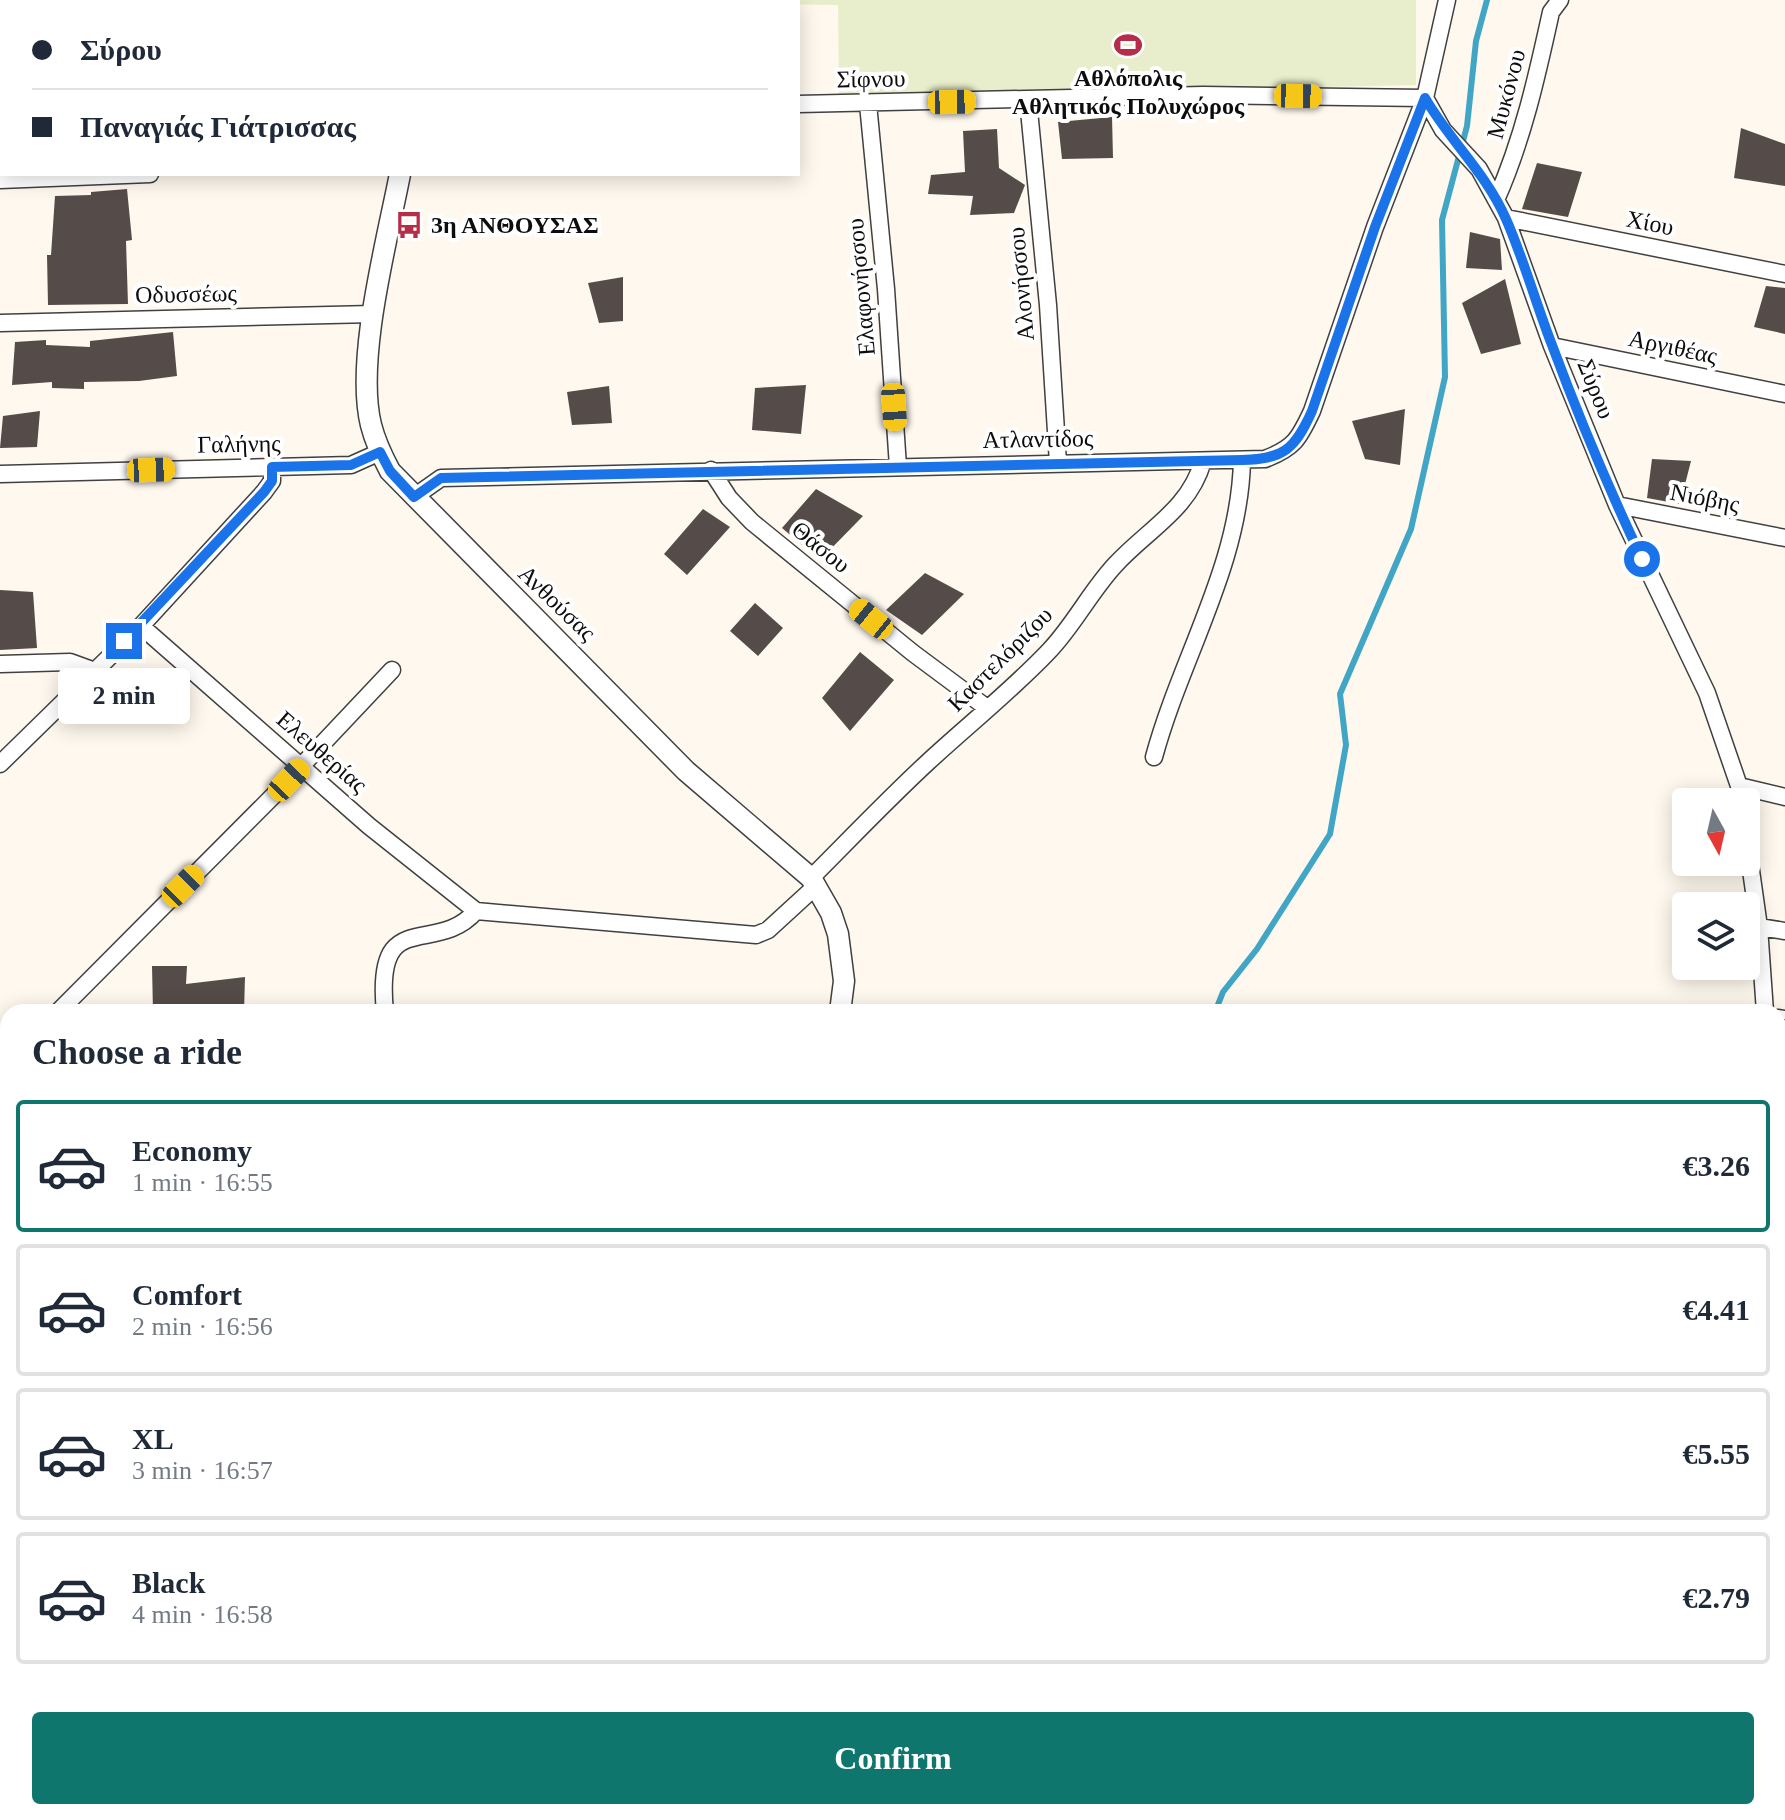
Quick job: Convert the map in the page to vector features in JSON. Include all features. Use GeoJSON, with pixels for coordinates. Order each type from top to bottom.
{"type":"FeatureCollection","features":[{"type":"Feature","properties":{"kind":"street"},"geometry":{"type":"LineString","coordinates":[[1425,98],[1447,0]]}},
{"type":"Feature","properties":{"kind":"street","name":"Μυκόνου"},"geometry":{"type":"LineString","coordinates":[[1496,200],[1512,163],[1531,103],[1551,12],[1560,0]]}},
{"type":"Feature","properties":{"kind":"street","name":"Σίφνου"},"geometry":{"type":"LineString","coordinates":[[800,104],[1203,95],[1425,98]]}},
{"type":"Feature","properties":{"kind":"street","name":"Σύρου"},"geometry":{"type":"LineString","coordinates":[[1425,98],[1443,130],[1479,169],[1506,218],[1552,346],[1617,505],[1707,693],[1738,788]]}},
{"type":"Feature","properties":{"kind":"street","name":"Ατλαντίδος"},"geometry":{"type":"LineString","coordinates":[[414,497],[441,478],[1242,460],[1265,459],[1287,451],[1301,436],[1425,98]]}},
{"type":"Feature","properties":{"kind":"street","name":"Αλονήσσου"},"geometry":{"type":"LineString","coordinates":[[1028,100],[1048,305],[1058,463]]}},
{"type":"Feature","properties":{"kind":"street","name":"Ελαφονήσσου"},"geometry":{"type":"LineString","coordinates":[[868,104],[898,467]]}},
{"type":"Feature","properties":{"kind":"street"},"geometry":{"type":"LineString","coordinates":[[0,180],[100,176]]}},
{"type":"Feature","properties":{"kind":"street","name":"Ανθούσας"},"geometry":{"type":"LineString","coordinates":[[400,176],[373,314],[367,391],[371,427],[390,471],[686,771],[814,882],[831,913],[838,934],[844,981],[841,1004]]}},
{"type":"Feature","properties":{"kind":"street","name":"Χίου"},"geometry":{"type":"LineString","coordinates":[[1506,218],[1785,274]]}},
{"type":"Feature","properties":{"kind":"street","name":"Οδυσσέως"},"geometry":{"type":"LineString","coordinates":[[0,323],[373,314]]}},
{"type":"Feature","properties":{"kind":"street","name":"Αργιθέας"},"geometry":{"type":"LineString","coordinates":[[1552,346],[1785,394]]}},
{"type":"Feature","properties":{"kind":"street","name":"Γαλήνης"},"geometry":{"type":"LineString","coordinates":[[0,474],[351,465],[380,452]]}},
{"type":"Feature","properties":{"kind":"street"},"geometry":{"type":"LineString","coordinates":[[1154,757],[1229,549],[1241,500],[1242,460]]}},
{"type":"Feature","properties":{"kind":"street","name":"Καστελόριζου"},"geometry":{"type":"LineString","coordinates":[[476,911],[756,935],[768,930],[925,765],[1067,632],[1084,602],[1135,543],[1187,498],[1197,483],[1203,461]]}},
{"type":"Feature","properties":{"kind":"street"},"geometry":{"type":"LineString","coordinates":[[0,764],[92,670],[141,626],[264,492],[272,481],[272,467]]}},
{"type":"Feature","properties":{"kind":"street","name":"Θάσου"},"geometry":{"type":"LineString","coordinates":[[711,470],[729,498],[752,522],[913,653],[987,708]]}},
{"type":"Feature","properties":{"kind":"street","name":"Νιόβης"},"geometry":{"type":"LineString","coordinates":[[1617,505],[1785,538]]}},
{"type":"Feature","properties":{"kind":"street","name":"Ελευθερίας"},"geometry":{"type":"LineString","coordinates":[[141,626],[380,835],[476,911]]}},
{"type":"Feature","properties":{"kind":"street"},"geometry":{"type":"LineString","coordinates":[[0,664],[70,662],[92,670]]}},
{"type":"Feature","properties":{"kind":"street"},"geometry":{"type":"LineString","coordinates":[[66,1004],[302,766],[392,670]]}},
{"type":"Feature","properties":{"kind":"street"},"geometry":{"type":"LineString","coordinates":[[1760,795],[1785,797]]}},
{"type":"Feature","properties":{"kind":"street"},"geometry":{"type":"LineString","coordinates":[[385,1004],[384,970],[396,947],[415,935],[458,927],[476,911]]}},
{"type":"Feature","properties":{"kind":"street"},"geometry":{"type":"LineString","coordinates":[[1760,927],[1785,931]]}},
{"type":"Feature","properties":{"kind":"street"},"geometry":{"type":"LineString","coordinates":[[1760,939],[1765,1004]]}},
{"type":"Feature","properties":{"kind":"green space","name":"Αθλόπολις Αθλητικός Πολυχώρος"},"geometry":{"type":"Polygon","coordinates":[[[800,0],[1416,0],[1416,85],[839,97],[838,5],[800,5],[800,0]]]}},
{"type":"Feature","properties":{"kind":"building"},"geometry":{"type":"Polygon","coordinates":[[[1112,117],[1113,158],[1062,159],[1058,122],[1112,117]]]}},
{"type":"Feature","properties":{"kind":"building"},"geometry":{"type":"Polygon","coordinates":[[[1741,128],[1785,144],[1785,186],[1734,178],[1741,128]]]}},
{"type":"Feature","properties":{"kind":"building"},"geometry":{"type":"Polygon","coordinates":[[[997,129],[999,168],[1025,185],[1014,213],[970,215],[973,196],[928,194],[931,175],[965,172],[963,131],[997,129]]]}},
{"type":"Feature","properties":{"kind":"building"},"geometry":{"type":"Polygon","coordinates":[[[1537,163],[1582,172],[1568,217],[1522,209],[1537,163]]]}},
{"type":"Feature","properties":{"kind":"building"},"geometry":{"type":"Polygon","coordinates":[[[127,189],[132,240],[126,241],[128,304],[48,305],[47,255],[51,255],[55,196],[91,195],[91,192],[127,189]]]}},
{"type":"Feature","properties":{"kind":"building"},"geometry":{"type":"Polygon","coordinates":[[[1470,232],[1500,239],[1502,270],[1466,268],[1470,232]]]}},
{"type":"Feature","properties":{"kind":"building"},"geometry":{"type":"Polygon","coordinates":[[[623,277],[623,321],[599,323],[588,283],[623,277]]]}},
{"type":"Feature","properties":{"kind":"building"},"geometry":{"type":"Polygon","coordinates":[[[1505,279],[1521,344],[1481,354],[1462,303],[1505,279]]]}},
{"type":"Feature","properties":{"kind":"building"},"geometry":{"type":"Polygon","coordinates":[[[1766,286],[1785,288],[1785,334],[1754,327],[1766,286]]]}},
{"type":"Feature","properties":{"kind":"building"},"geometry":{"type":"Polygon","coordinates":[[[173,332],[177,376],[139,381],[84,382],[84,389],[52,388],[52,382],[12,385],[15,342],[46,340],[46,345],[90,347],[90,341],[173,332]]]}},
{"type":"Feature","properties":{"kind":"building"},"geometry":{"type":"Polygon","coordinates":[[[806,385],[801,434],[752,430],[755,388],[806,385]]]}},
{"type":"Feature","properties":{"kind":"building"},"geometry":{"type":"Polygon","coordinates":[[[609,386],[612,423],[572,425],[567,392],[609,386]]]}},
{"type":"Feature","properties":{"kind":"building"},"geometry":{"type":"Polygon","coordinates":[[[1405,409],[1400,465],[1365,459],[1352,421],[1405,409]]]}},
{"type":"Feature","properties":{"kind":"building"},"geometry":{"type":"Polygon","coordinates":[[[40,411],[37,447],[0,448],[3,416],[40,411]]]}},
{"type":"Feature","properties":{"kind":"building"},"geometry":{"type":"Polygon","coordinates":[[[1652,459],[1691,461],[1680,504],[1647,498],[1652,459]]]}},
{"type":"Feature","properties":{"kind":"building"},"geometry":{"type":"Polygon","coordinates":[[[816,489],[863,516],[820,560],[782,528],[816,489]]]}},
{"type":"Feature","properties":{"kind":"building"},"geometry":{"type":"Polygon","coordinates":[[[703,509],[730,527],[687,575],[664,554],[703,509]]]}},
{"type":"Feature","properties":{"kind":"building"},"geometry":{"type":"Polygon","coordinates":[[[925,573],[964,594],[922,635],[886,610],[925,573]]]}},
{"type":"Feature","properties":{"kind":"building"},"geometry":{"type":"Polygon","coordinates":[[[0,590],[33,592],[37,648],[0,650],[0,590]]]}},
{"type":"Feature","properties":{"kind":"building"},"geometry":{"type":"Polygon","coordinates":[[[755,603],[783,628],[758,656],[730,631],[755,603]]]}},
{"type":"Feature","properties":{"kind":"building"},"geometry":{"type":"Polygon","coordinates":[[[860,652],[894,680],[850,731],[822,698],[860,652]]]}},
{"type":"Feature","properties":{"kind":"building"},"geometry":{"type":"Polygon","coordinates":[[[152,966],[187,966],[186,984],[245,977],[244,1004],[153,1004],[152,966]]]}},
{"type":"Feature","properties":{"kind":"waterway"},"geometry":{"type":"LineString","coordinates":[[1218,1004],[1223,992],[1257,949],[1330,834],[1346,745],[1340,694],[1411,529],[1445,377],[1442,220],[1467,126],[1476,41],[1487,0]]}},
{"type":"Feature","properties":{"kind":"place","name":"Αθλόπολις Αθλητικός Πολυχώρος"},"geometry":{"type":"Point","coordinates":[1128,45]}},
{"type":"Feature","properties":{"kind":"place","name":"3η ΑΝΘΟΥΣΑΣ"},"geometry":{"type":"Point","coordinates":[409,225]}},
{"type":"Feature","properties":{"kind":"route"},"geometry":{"type":"LineString","coordinates":[[124,641],[264,492],[272,481],[272,467],[351,465],[380,452],[390,471],[414,497],[441,478],[1242,460],[1265,459],[1287,451],[1301,436],[1312,411],[1375,227],[1425,98],[1443,130],[1479,169],[1506,218],[1552,346],[1642,559]]}}]}
